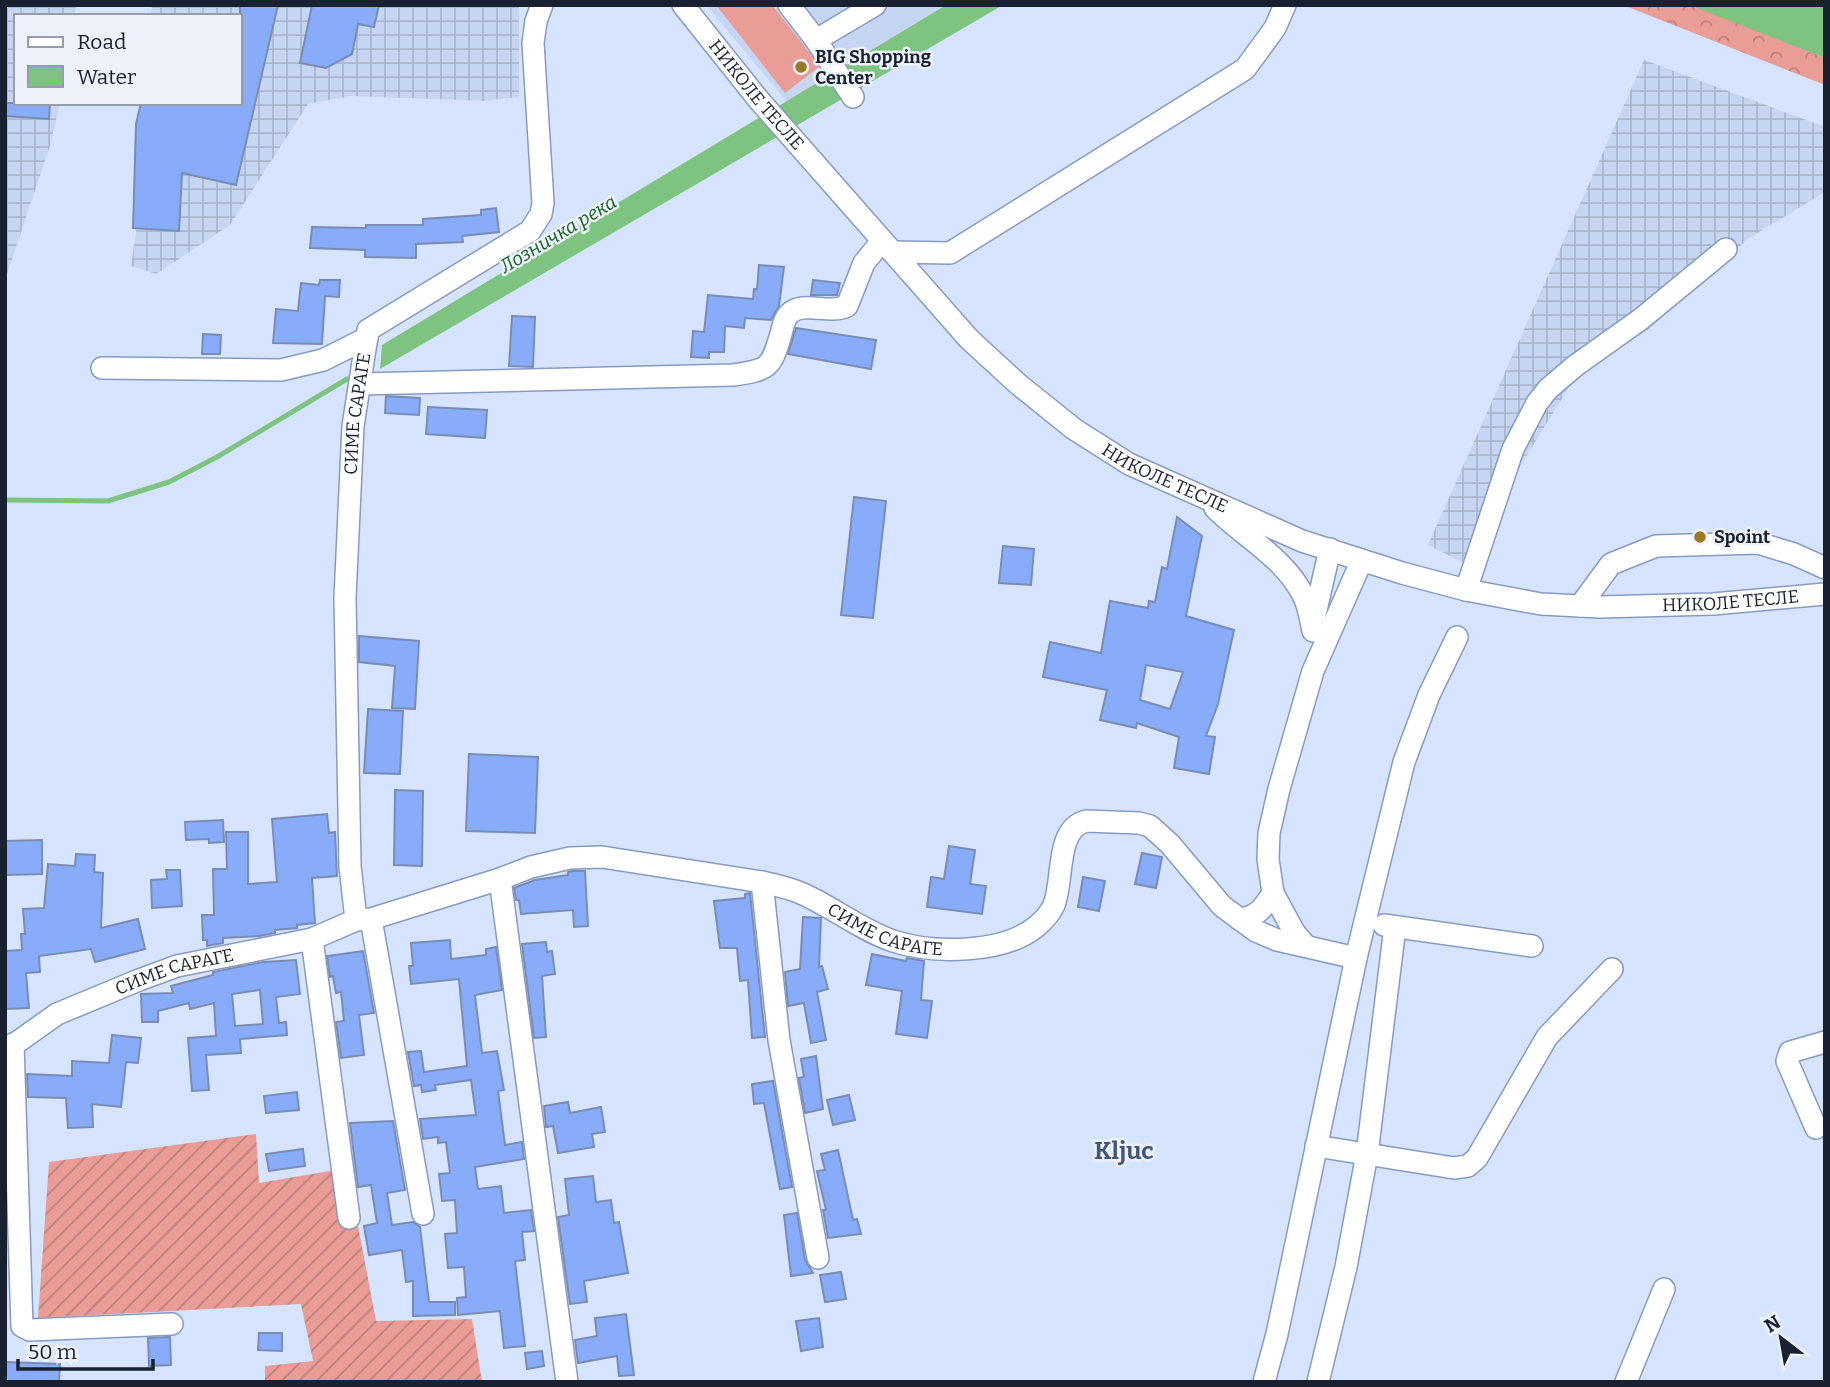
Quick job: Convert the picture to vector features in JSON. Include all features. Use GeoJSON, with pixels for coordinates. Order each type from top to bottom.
{"type":"FeatureCollection","features":[{"type":"Feature","properties":{"kind":"street","name":"СИМЕ САРАГЕ"},"geometry":{"type":"LineString","coordinates":[[363,920],[351,866],[345,598],[354,426],[368,330],[530,232],[536,224],[543,203],[533,43],[536,21],[542,5]]}},
{"type":"Feature","properties":{"kind":"street","name":"НИКОЛЕ ТЕСЛЕ"},"geometry":{"type":"LineString","coordinates":[[683,5],[802,151],[969,339],[1073,429],[1129,464],[1302,541],[1466,590],[1541,604],[1580,606],[1713,604],[1825,594]]}},
{"type":"Feature","properties":{"kind":"street"},"geometry":{"type":"LineString","coordinates":[[789,5],[816,40],[853,97]]}},
{"type":"Feature","properties":{"kind":"street"},"geometry":{"type":"LineString","coordinates":[[816,40],[875,5]]}},
{"type":"Feature","properties":{"kind":"street"},"geometry":{"type":"LineString","coordinates":[[360,384],[733,375],[756,372],[773,360],[785,319],[792,311],[801,308],[838,310],[847,306],[864,263],[887,247],[950,253],[1245,69],[1275,28],[1285,5]]}},
{"type":"Feature","properties":{"kind":"street"},"geometry":{"type":"LineString","coordinates":[[1466,590],[1513,449],[1548,388],[1641,319],[1726,249]]}},
{"type":"Feature","properties":{"kind":"street"},"geometry":{"type":"LineString","coordinates":[[102,368],[282,370],[323,360],[367,338]]}},
{"type":"Feature","properties":{"kind":"street"},"geometry":{"type":"LineString","coordinates":[[1206,499],[1236,529],[1289,573],[1306,601],[1313,631]]}},
{"type":"Feature","properties":{"kind":"street"},"geometry":{"type":"LineString","coordinates":[[1580,606],[1611,564],[1656,546],[1758,543],[1794,554],[1825,568]]}},
{"type":"Feature","properties":{"kind":"street"},"geometry":{"type":"LineString","coordinates":[[1313,671],[1315,608],[1329,550]]}},
{"type":"Feature","properties":{"kind":"street"},"geometry":{"type":"LineString","coordinates":[[1305,945],[1294,932],[1273,894],[1268,859],[1269,833],[1313,671],[1362,560]]}},
{"type":"Feature","properties":{"kind":"street"},"geometry":{"type":"LineString","coordinates":[[1264,1382],[1277,1334],[1356,958],[1404,762],[1429,695],[1457,637]]}},
{"type":"Feature","properties":{"kind":"street","name":"СИМЕ САРАГЕ"},"geometry":{"type":"LineString","coordinates":[[9,1047],[57,1014],[164,971],[313,939],[363,920],[552,861],[602,857],[762,882],[804,894],[895,941],[954,948],[998,946],[1032,930],[1049,914],[1055,903],[1067,835],[1078,823],[1086,821],[1139,823],[1158,831],[1222,906],[1256,931],[1277,940],[1356,958]]}},
{"type":"Feature","properties":{"kind":"street"},"geometry":{"type":"LineString","coordinates":[[500,879],[567,1382]]}},
{"type":"Feature","properties":{"kind":"street"},"geometry":{"type":"LineString","coordinates":[[762,882],[779,1040],[818,1258]]}},
{"type":"Feature","properties":{"kind":"street"},"geometry":{"type":"LineString","coordinates":[[1239,919],[1256,915],[1273,894]]}},
{"type":"Feature","properties":{"kind":"street"},"geometry":{"type":"LineString","coordinates":[[363,920],[423,1214]]}},
{"type":"Feature","properties":{"kind":"street"},"geometry":{"type":"LineString","coordinates":[[1365,923],[1532,946]]}},
{"type":"Feature","properties":{"kind":"street"},"geometry":{"type":"LineString","coordinates":[[1318,1382],[1346,1267],[1367,1154],[1395,927]]}},
{"type":"Feature","properties":{"kind":"street"},"geometry":{"type":"LineString","coordinates":[[313,939],[349,1218]]}},
{"type":"Feature","properties":{"kind":"street"},"geometry":{"type":"LineString","coordinates":[[1316,1146],[1454,1168],[1468,1166],[1477,1158],[1547,1037],[1612,969]]}},
{"type":"Feature","properties":{"kind":"street"},"geometry":{"type":"LineString","coordinates":[[1816,1128],[1787,1061],[1790,1052],[1825,1042]]}},
{"type":"Feature","properties":{"kind":"street"},"geometry":{"type":"LineString","coordinates":[[9,1047],[22,1326],[30,1330],[172,1324]]}},
{"type":"Feature","properties":{"kind":"street"},"geometry":{"type":"LineString","coordinates":[[1626,1382],[1664,1289]]}},
{"type":"Feature","properties":{"kind":"shaded area"},"geometry":{"type":"Polygon","coordinates":[[[5,5],[76,5],[75,14],[14,14],[14,105],[60,105],[50,146],[5,280],[5,5]]]}},
{"type":"Feature","properties":{"kind":"shaded area"},"geometry":{"type":"Polygon","coordinates":[[[152,5],[519,5],[519,97],[484,101],[351,96],[308,104],[230,225],[156,274],[131,266],[155,105],[242,105],[242,14],[151,14],[152,5]]]}},
{"type":"Feature","properties":{"kind":"shaded area","name":"BIG Shopping Center"},"geometry":{"type":"Polygon","coordinates":[[[706,5],[945,5],[787,102],[706,5]]]}},
{"type":"Feature","properties":{"kind":"shaded area"},"geometry":{"type":"Polygon","coordinates":[[[1644,60],[1825,127],[1825,192],[1749,238],[1649,329],[1574,379],[1500,499],[1478,570],[1428,545],[1644,60]]]}},
{"type":"Feature","properties":{"kind":"green space"},"geometry":{"type":"Polygon","coordinates":[[[716,5],[772,5],[820,66],[785,93],[716,5]]]}},
{"type":"Feature","properties":{"kind":"green space"},"geometry":{"type":"Polygon","coordinates":[[[1623,5],[1692,5],[1825,58],[1825,85],[1623,5]]]}},
{"type":"Feature","properties":{"kind":"green space"},"geometry":{"type":"Polygon","coordinates":[[[256,1134],[259,1183],[347,1168],[376,1321],[472,1319],[482,1382],[265,1382],[265,1366],[313,1361],[301,1304],[38,1318],[49,1162],[256,1134]]]}},
{"type":"Feature","properties":{"kind":"water"},"geometry":{"type":"Polygon","coordinates":[[[946,5],[1003,5],[380,369],[382,345],[946,5]]]}},
{"type":"Feature","properties":{"kind":"water"},"geometry":{"type":"Polygon","coordinates":[[[1692,5],[1825,5],[1825,58],[1697,8],[1692,5]]]}},
{"type":"Feature","properties":{"kind":"building"},"geometry":{"type":"Polygon","coordinates":[[[240,5],[278,5],[236,185],[182,173],[179,231],[133,228],[136,124],[141,105],[242,105],[240,5]]]}},
{"type":"Feature","properties":{"kind":"building"},"geometry":{"type":"Polygon","coordinates":[[[312,5],[379,5],[374,27],[358,24],[352,54],[326,68],[300,63],[312,5]]]}},
{"type":"Feature","properties":{"kind":"building"},"geometry":{"type":"Polygon","coordinates":[[[5,103],[50,105],[49,119],[5,116],[5,103]]]}},
{"type":"Feature","properties":{"kind":"building"},"geometry":{"type":"Polygon","coordinates":[[[496,208],[499,232],[462,236],[463,242],[416,244],[416,258],[365,257],[365,250],[310,248],[312,227],[423,225],[423,219],[481,215],[481,210],[496,208]]]}},
{"type":"Feature","properties":{"kind":"building"},"geometry":{"type":"Polygon","coordinates":[[[759,265],[784,267],[779,306],[771,320],[745,318],[744,328],[725,326],[724,352],[709,352],[709,358],[691,357],[693,331],[704,332],[708,295],[753,299],[754,289],[757,289],[759,265]]]}},
{"type":"Feature","properties":{"kind":"building"},"geometry":{"type":"Polygon","coordinates":[[[320,280],[340,280],[339,297],[325,296],[322,344],[273,343],[276,309],[298,311],[301,283],[319,285],[320,280]]]}},
{"type":"Feature","properties":{"kind":"building"},"geometry":{"type":"Polygon","coordinates":[[[813,280],[840,283],[837,295],[811,295],[813,280]]]}},
{"type":"Feature","properties":{"kind":"building"},"geometry":{"type":"Polygon","coordinates":[[[512,316],[535,317],[533,367],[509,366],[512,316]]]}},
{"type":"Feature","properties":{"kind":"building"},"geometry":{"type":"Polygon","coordinates":[[[796,328],[876,340],[871,369],[788,354],[796,328]]]}},
{"type":"Feature","properties":{"kind":"building"},"geometry":{"type":"Polygon","coordinates":[[[203,334],[221,335],[220,354],[202,354],[203,334]]]}},
{"type":"Feature","properties":{"kind":"building"},"geometry":{"type":"Polygon","coordinates":[[[386,396],[420,398],[419,415],[385,413],[386,396]]]}},
{"type":"Feature","properties":{"kind":"building"},"geometry":{"type":"Polygon","coordinates":[[[428,407],[487,410],[485,438],[426,434],[428,407]]]}},
{"type":"Feature","properties":{"kind":"building"},"geometry":{"type":"Polygon","coordinates":[[[854,497],[886,501],[873,618],[841,615],[854,497]]]}},
{"type":"Feature","properties":{"kind":"building"},"geometry":{"type":"Polygon","coordinates":[[[1177,517],[1202,536],[1186,616],[1234,630],[1218,704],[1206,736],[1215,737],[1209,774],[1174,768],[1179,737],[1137,723],[1136,728],[1100,720],[1107,690],[1043,677],[1050,642],[1101,653],[1110,601],[1148,608],[1149,601],[1155,602],[1162,567],[1167,569],[1177,517]],[[1146,665],[1140,700],[1170,709],[1183,672],[1146,665]]]}},
{"type":"Feature","properties":{"kind":"building"},"geometry":{"type":"Polygon","coordinates":[[[1003,546],[1034,549],[1031,585],[999,583],[1003,546]]]}},
{"type":"Feature","properties":{"kind":"building"},"geometry":{"type":"Polygon","coordinates":[[[359,636],[419,641],[415,709],[392,708],[395,666],[359,662],[359,636]]]}},
{"type":"Feature","properties":{"kind":"building"},"geometry":{"type":"Polygon","coordinates":[[[368,709],[403,711],[400,774],[364,773],[368,709]]]}},
{"type":"Feature","properties":{"kind":"building"},"geometry":{"type":"Polygon","coordinates":[[[469,754],[538,757],[535,833],[466,831],[469,754]]]}},
{"type":"Feature","properties":{"kind":"building"},"geometry":{"type":"Polygon","coordinates":[[[395,790],[423,791],[422,866],[394,865],[395,790]]]}},
{"type":"Feature","properties":{"kind":"building"},"geometry":{"type":"Polygon","coordinates":[[[327,814],[329,833],[335,832],[337,876],[312,878],[315,923],[275,930],[275,933],[259,936],[223,938],[223,943],[207,946],[207,940],[203,940],[202,915],[214,915],[213,869],[227,869],[226,832],[248,832],[248,884],[277,882],[272,819],[327,814]]]}},
{"type":"Feature","properties":{"kind":"building"},"geometry":{"type":"Polygon","coordinates":[[[223,820],[224,842],[209,843],[209,839],[186,840],[185,822],[223,820]]]}},
{"type":"Feature","properties":{"kind":"building"},"geometry":{"type":"Polygon","coordinates":[[[42,840],[42,874],[5,875],[5,841],[42,840]]]}},
{"type":"Feature","properties":{"kind":"building"},"geometry":{"type":"Polygon","coordinates":[[[949,846],[975,850],[970,884],[986,886],[982,914],[927,907],[931,877],[944,879],[949,846]]]}},
{"type":"Feature","properties":{"kind":"building"},"geometry":{"type":"Polygon","coordinates":[[[1142,853],[1162,857],[1156,888],[1135,884],[1142,853]]]}},
{"type":"Feature","properties":{"kind":"building"},"geometry":{"type":"Polygon","coordinates":[[[76,854],[95,855],[94,872],[103,873],[101,928],[138,919],[145,949],[95,962],[91,949],[39,956],[40,972],[26,973],[29,1008],[5,1009],[5,951],[22,950],[21,934],[25,934],[23,909],[44,908],[48,864],[75,866],[76,854]]]}},
{"type":"Feature","properties":{"kind":"building"},"geometry":{"type":"Polygon","coordinates":[[[166,870],[180,870],[182,906],[152,908],[151,880],[167,879],[166,870]]]}},
{"type":"Feature","properties":{"kind":"building"},"geometry":{"type":"Polygon","coordinates":[[[572,871],[585,871],[588,926],[574,927],[573,910],[521,914],[514,888],[535,880],[568,875],[568,872],[572,871]]]}},
{"type":"Feature","properties":{"kind":"building"},"geometry":{"type":"Polygon","coordinates":[[[1083,877],[1105,881],[1099,911],[1078,907],[1083,877]]]}},
{"type":"Feature","properties":{"kind":"building"},"geometry":{"type":"Polygon","coordinates":[[[750,893],[765,1037],[752,1038],[748,980],[740,981],[737,948],[720,948],[714,901],[745,898],[745,894],[750,893]]]}},
{"type":"Feature","properties":{"kind":"building"},"geometry":{"type":"Polygon","coordinates":[[[803,917],[821,918],[819,967],[822,966],[828,989],[817,992],[826,1040],[811,1043],[804,1003],[788,1006],[785,972],[800,969],[803,917]]]}},
{"type":"Feature","properties":{"kind":"building"},"geometry":{"type":"Polygon","coordinates":[[[450,940],[451,959],[486,955],[486,949],[496,947],[502,990],[475,995],[482,1053],[497,1051],[504,1090],[498,1091],[505,1145],[522,1142],[524,1159],[475,1167],[478,1189],[501,1186],[504,1213],[531,1210],[534,1231],[522,1232],[525,1260],[515,1261],[525,1346],[504,1348],[500,1311],[458,1315],[457,1298],[466,1297],[464,1267],[448,1268],[445,1234],[457,1233],[455,1200],[442,1201],[439,1174],[450,1173],[446,1142],[438,1143],[438,1137],[423,1139],[420,1119],[476,1115],[471,1080],[435,1085],[436,1090],[422,1092],[421,1085],[414,1086],[408,1052],[421,1051],[424,1072],[467,1066],[459,979],[411,984],[411,943],[450,940]]]}},
{"type":"Feature","properties":{"kind":"building"},"geometry":{"type":"Polygon","coordinates":[[[546,942],[547,952],[552,951],[555,974],[542,976],[546,1037],[534,1038],[522,944],[546,942]]]}},
{"type":"Feature","properties":{"kind":"building"},"geometry":{"type":"Polygon","coordinates":[[[363,951],[374,1013],[359,1015],[364,1055],[341,1058],[336,1022],[344,1021],[341,992],[336,993],[327,956],[363,951]]]}},
{"type":"Feature","properties":{"kind":"building"},"geometry":{"type":"Polygon","coordinates":[[[872,954],[906,961],[907,958],[924,961],[921,1000],[932,1001],[927,1038],[896,1034],[902,991],[866,985],[872,954]]]}},
{"type":"Feature","properties":{"kind":"building"},"geometry":{"type":"Polygon","coordinates":[[[296,960],[300,994],[276,997],[279,1023],[286,1022],[287,1035],[240,1039],[241,1053],[206,1055],[209,1090],[192,1091],[188,1038],[216,1036],[214,1003],[190,1009],[189,1003],[158,1011],[158,1022],[142,1022],[141,994],[173,993],[171,986],[213,975],[213,972],[263,962],[296,960]],[[260,990],[232,994],[235,1026],[263,1024],[260,990]]]}},
{"type":"Feature","properties":{"kind":"building"},"geometry":{"type":"Polygon","coordinates":[[[112,1035],[141,1038],[138,1063],[126,1062],[121,1107],[92,1104],[93,1127],[68,1128],[66,1098],[28,1097],[27,1074],[72,1076],[72,1061],[109,1063],[112,1035]]]}},
{"type":"Feature","properties":{"kind":"building"},"geometry":{"type":"Polygon","coordinates":[[[816,1056],[823,1109],[805,1113],[799,1078],[804,1077],[801,1059],[816,1056]]]}},
{"type":"Feature","properties":{"kind":"building"},"geometry":{"type":"Polygon","coordinates":[[[773,1081],[792,1187],[780,1189],[764,1103],[754,1104],[752,1084],[773,1081]]]}},
{"type":"Feature","properties":{"kind":"building"},"geometry":{"type":"Polygon","coordinates":[[[297,1092],[299,1110],[266,1113],[264,1096],[297,1092]]]}},
{"type":"Feature","properties":{"kind":"building"},"geometry":{"type":"Polygon","coordinates":[[[849,1095],[855,1120],[833,1125],[827,1100],[849,1095]]]}},
{"type":"Feature","properties":{"kind":"building"},"geometry":{"type":"Polygon","coordinates":[[[568,1102],[570,1113],[601,1107],[605,1132],[592,1134],[594,1147],[558,1153],[553,1126],[546,1127],[544,1106],[568,1102]]]}},
{"type":"Feature","properties":{"kind":"building"},"geometry":{"type":"Polygon","coordinates":[[[393,1121],[405,1190],[387,1193],[392,1225],[413,1222],[420,1227],[429,1302],[455,1302],[455,1315],[413,1316],[413,1281],[406,1282],[402,1250],[369,1255],[364,1226],[377,1223],[371,1185],[358,1187],[350,1123],[393,1121]]]}},
{"type":"Feature","properties":{"kind":"building"},"geometry":{"type":"Polygon","coordinates":[[[303,1149],[305,1166],[269,1171],[266,1154],[303,1149]]]}},
{"type":"Feature","properties":{"kind":"building"},"geometry":{"type":"Polygon","coordinates":[[[838,1150],[853,1220],[857,1219],[861,1234],[828,1238],[823,1210],[826,1210],[817,1171],[825,1170],[821,1154],[838,1150]]]}},
{"type":"Feature","properties":{"kind":"building"},"geometry":{"type":"Polygon","coordinates":[[[593,1176],[596,1202],[611,1200],[614,1223],[619,1222],[628,1273],[584,1281],[587,1302],[570,1304],[558,1217],[569,1215],[565,1179],[593,1176]]]}},
{"type":"Feature","properties":{"kind":"building"},"geometry":{"type":"Polygon","coordinates":[[[797,1213],[805,1260],[813,1273],[791,1276],[784,1215],[797,1213]]]}},
{"type":"Feature","properties":{"kind":"building"},"geometry":{"type":"Polygon","coordinates":[[[841,1272],[846,1299],[825,1302],[820,1275],[841,1272]]]}},
{"type":"Feature","properties":{"kind":"building"},"geometry":{"type":"Polygon","coordinates":[[[626,1314],[634,1375],[619,1376],[617,1356],[578,1363],[575,1340],[597,1336],[595,1318],[626,1314]]]}},
{"type":"Feature","properties":{"kind":"building"},"geometry":{"type":"Polygon","coordinates":[[[819,1318],[823,1347],[801,1351],[796,1321],[819,1318]]]}},
{"type":"Feature","properties":{"kind":"building"},"geometry":{"type":"Polygon","coordinates":[[[259,1333],[282,1333],[282,1351],[258,1350],[259,1333]]]}},
{"type":"Feature","properties":{"kind":"building"},"geometry":{"type":"Polygon","coordinates":[[[170,1337],[171,1365],[149,1366],[148,1338],[170,1337]]]}},
{"type":"Feature","properties":{"kind":"building"},"geometry":{"type":"Polygon","coordinates":[[[542,1351],[544,1366],[527,1369],[525,1353],[542,1351]]]}},
{"type":"Feature","properties":{"kind":"building"},"geometry":{"type":"Polygon","coordinates":[[[5,1362],[60,1364],[59,1382],[5,1382],[5,1362]]]}},
{"type":"Feature","properties":{"kind":"waterway","name":"Лозничка река"},"geometry":{"type":"LineString","coordinates":[[5,500],[108,501],[169,482],[217,457],[347,379]]}},
{"type":"Feature","properties":{"kind":"place","name":"BIG Shopping Center"},"geometry":{"type":"Point","coordinates":[801,67]}},
{"type":"Feature","properties":{"kind":"place","name":"Spoint"},"geometry":{"type":"Point","coordinates":[1700,537]}},
{"type":"Feature","properties":{"kind":"district","name":"Kljuc"},"geometry":{"type":"Point","coordinates":[1124,1151]}}]}
